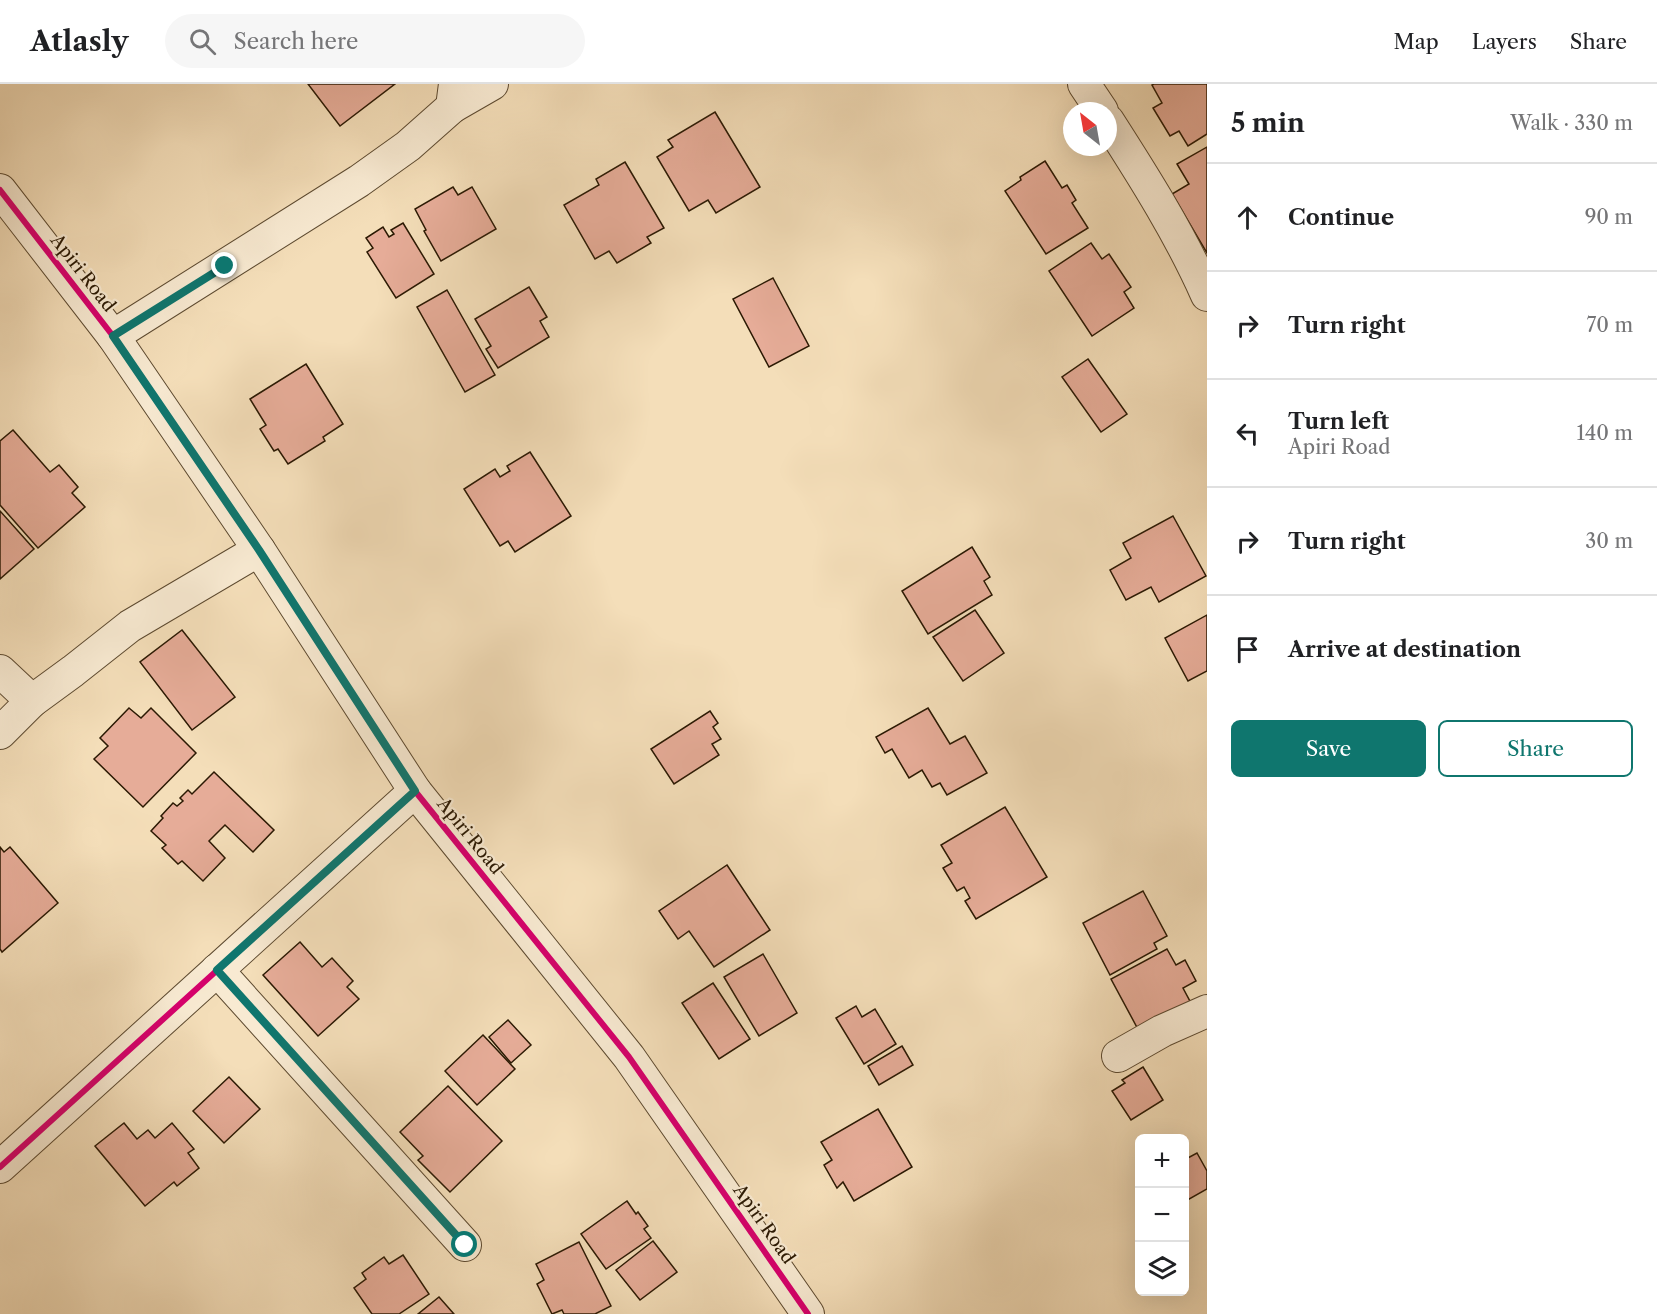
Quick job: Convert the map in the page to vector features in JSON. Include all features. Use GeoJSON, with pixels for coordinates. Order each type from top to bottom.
{"type":"FeatureCollection","features":[{"type":"Feature","properties":{"kind":"street"},"geometry":{"type":"LineString","coordinates":[[113,336],[359,182],[408,146],[454,96],[492,84]]}},
{"type":"Feature","properties":{"kind":"street"},"geometry":{"type":"LineString","coordinates":[[1084,84],[1096,102]]}},
{"type":"Feature","properties":{"kind":"street"},"geometry":{"type":"LineString","coordinates":[[1117,135],[1197,271],[1207,295]]}},
{"type":"Feature","properties":{"kind":"street","name":"Apiri Road"},"geometry":{"type":"LineString","coordinates":[[0,190],[113,336],[259,550],[415,791],[629,1057],[808,1314]]}},
{"type":"Feature","properties":{"kind":"street"},"geometry":{"type":"LineString","coordinates":[[0,733],[32,701],[130,626],[259,550]]}},
{"type":"Feature","properties":{"kind":"street"},"geometry":{"type":"LineString","coordinates":[[0,671],[32,701]]}},
{"type":"Feature","properties":{"kind":"street"},"geometry":{"type":"LineString","coordinates":[[0,1167],[415,791]]}},
{"type":"Feature","properties":{"kind":"street"},"geometry":{"type":"LineString","coordinates":[[217,970],[465,1245]]}},
{"type":"Feature","properties":{"kind":"street"},"geometry":{"type":"LineString","coordinates":[[1118,1056],[1162,1031],[1207,1011]]}},
{"type":"Feature","properties":{"kind":"building"},"geometry":{"type":"Polygon","coordinates":[[[308,84],[395,84],[340,126],[308,84]]]}},
{"type":"Feature","properties":{"kind":"building"},"geometry":{"type":"Polygon","coordinates":[[[1207,84],[1207,134],[1188,146],[1179,131],[1170,136],[1153,108],[1162,103],[1152,85],[1207,84]]]}},
{"type":"Feature","properties":{"kind":"building"},"geometry":{"type":"Polygon","coordinates":[[[715,112],[760,187],[716,213],[708,200],[689,211],[657,157],[673,147],[668,140],[715,112]]]}},
{"type":"Feature","properties":{"kind":"building"},"geometry":{"type":"Polygon","coordinates":[[[1207,147],[1207,253],[1172,194],[1189,184],[1177,164],[1207,147]]]}},
{"type":"Feature","properties":{"kind":"building"},"geometry":{"type":"Polygon","coordinates":[[[1045,161],[1062,188],[1067,185],[1076,200],[1072,203],[1088,228],[1046,254],[1005,191],[1021,180],[1020,177],[1045,161]]]}},
{"type":"Feature","properties":{"kind":"building"},"geometry":{"type":"Polygon","coordinates":[[[625,162],[664,228],[647,237],[651,243],[617,263],[609,251],[595,259],[564,205],[599,185],[596,179],[625,162]]]}},
{"type":"Feature","properties":{"kind":"building"},"geometry":{"type":"Polygon","coordinates":[[[453,187],[458,195],[472,187],[496,229],[441,261],[415,209],[453,187]]]}},
{"type":"Feature","properties":{"kind":"building"},"geometry":{"type":"Polygon","coordinates":[[[403,223],[434,274],[396,298],[367,252],[373,248],[366,238],[383,227],[389,237],[394,234],[391,230],[403,223]]]}},
{"type":"Feature","properties":{"kind":"building"},"geometry":{"type":"Polygon","coordinates":[[[1091,243],[1102,259],[1109,254],[1131,287],[1124,292],[1134,308],[1092,336],[1049,271],[1091,243]]]}},
{"type":"Feature","properties":{"kind":"building"},"geometry":{"type":"Polygon","coordinates":[[[773,278],[809,346],[769,367],[733,299],[773,278]]]}},
{"type":"Feature","properties":{"kind":"building"},"geometry":{"type":"Polygon","coordinates":[[[529,287],[547,317],[540,321],[549,337],[498,368],[486,349],[491,346],[475,319],[529,287]]]}},
{"type":"Feature","properties":{"kind":"building"},"geometry":{"type":"Polygon","coordinates":[[[447,290],[495,375],[465,392],[417,307],[447,290]]]}},
{"type":"Feature","properties":{"kind":"building"},"geometry":{"type":"Polygon","coordinates":[[[1088,359],[1127,414],[1101,432],[1062,377],[1088,359]]]}},
{"type":"Feature","properties":{"kind":"building"},"geometry":{"type":"Polygon","coordinates":[[[306,364],[343,424],[323,437],[325,441],[288,464],[278,449],[274,451],[260,429],[266,425],[250,399],[306,364]]]}},
{"type":"Feature","properties":{"kind":"building"},"geometry":{"type":"Polygon","coordinates":[[[13,430],[50,472],[59,465],[78,487],[72,493],[85,507],[38,548],[0,505],[0,441],[13,430]]]}},
{"type":"Feature","properties":{"kind":"building"},"geometry":{"type":"Polygon","coordinates":[[[530,452],[571,516],[515,552],[508,541],[500,546],[464,489],[495,469],[500,477],[510,471],[507,466],[530,452]]]}},
{"type":"Feature","properties":{"kind":"building"},"geometry":{"type":"Polygon","coordinates":[[[0,511],[34,549],[0,579],[0,511]]]}},
{"type":"Feature","properties":{"kind":"building"},"geometry":{"type":"Polygon","coordinates":[[[1173,516],[1206,576],[1159,602],[1151,587],[1126,600],[1110,570],[1131,558],[1123,543],[1173,516]]]}},
{"type":"Feature","properties":{"kind":"building"},"geometry":{"type":"Polygon","coordinates":[[[972,547],[990,577],[984,581],[992,595],[928,634],[902,591],[972,547]]]}},
{"type":"Feature","properties":{"kind":"building"},"geometry":{"type":"Polygon","coordinates":[[[975,610],[1004,653],[963,681],[933,637],[975,610]]]}},
{"type":"Feature","properties":{"kind":"building"},"geometry":{"type":"Polygon","coordinates":[[[1207,615],[1207,671],[1188,681],[1165,638],[1207,615]]]}},
{"type":"Feature","properties":{"kind":"building"},"geometry":{"type":"Polygon","coordinates":[[[182,630],[235,697],[192,730],[140,662],[182,630]]]}},
{"type":"Feature","properties":{"kind":"building"},"geometry":{"type":"Polygon","coordinates":[[[129,708],[141,718],[151,708],[196,753],[143,807],[94,759],[108,746],[100,738],[129,708]]]}},
{"type":"Feature","properties":{"kind":"building"},"geometry":{"type":"Polygon","coordinates":[[[928,708],[950,744],[965,736],[987,773],[947,795],[940,783],[932,787],[922,770],[909,778],[892,749],[885,753],[876,737],[928,708]]]}},
{"type":"Feature","properties":{"kind":"building"},"geometry":{"type":"Polygon","coordinates":[[[710,711],[718,723],[713,727],[721,739],[712,744],[719,755],[674,784],[651,749],[710,711]]]}},
{"type":"Feature","properties":{"kind":"building"},"geometry":{"type":"Polygon","coordinates":[[[214,772],[274,830],[253,852],[225,825],[209,841],[225,858],[203,881],[182,861],[178,864],[162,848],[166,845],[151,831],[173,803],[177,806],[183,801],[180,798],[188,790],[192,794],[214,772]]]}},
{"type":"Feature","properties":{"kind":"building"},"geometry":{"type":"Polygon","coordinates":[[[1005,807],[1047,877],[976,919],[965,901],[970,898],[964,887],[957,891],[943,868],[952,863],[941,845],[1005,807]]]}},
{"type":"Feature","properties":{"kind":"building"},"geometry":{"type":"Polygon","coordinates":[[[0,847],[4,852],[10,847],[58,903],[2,952],[0,949],[0,847]]]}},
{"type":"Feature","properties":{"kind":"building"},"geometry":{"type":"Polygon","coordinates":[[[727,865],[770,930],[714,967],[689,931],[678,939],[659,911],[727,865]]]}},
{"type":"Feature","properties":{"kind":"building"},"geometry":{"type":"Polygon","coordinates":[[[1143,891],[1167,936],[1154,943],[1157,949],[1110,975],[1083,923],[1143,891]]]}},
{"type":"Feature","properties":{"kind":"building"},"geometry":{"type":"Polygon","coordinates":[[[300,942],[322,967],[332,958],[353,981],[347,987],[359,999],[318,1036],[263,975],[300,942]]]}},
{"type":"Feature","properties":{"kind":"building"},"geometry":{"type":"Polygon","coordinates":[[[1167,949],[1176,965],[1185,960],[1196,981],[1183,988],[1192,1005],[1140,1033],[1111,979],[1167,949]]]}},
{"type":"Feature","properties":{"kind":"building"},"geometry":{"type":"Polygon","coordinates":[[[763,954],[797,1013],[759,1036],[724,977],[763,954]]]}},
{"type":"Feature","properties":{"kind":"building"},"geometry":{"type":"Polygon","coordinates":[[[713,983],[750,1039],[719,1059],[682,1003],[713,983]]]}},
{"type":"Feature","properties":{"kind":"building"},"geometry":{"type":"Polygon","coordinates":[[[856,1006],[862,1017],[875,1009],[896,1044],[864,1064],[836,1018],[856,1006]]]}},
{"type":"Feature","properties":{"kind":"building"},"geometry":{"type":"Polygon","coordinates":[[[508,1020],[531,1045],[511,1063],[489,1037],[508,1020]]]}},
{"type":"Feature","properties":{"kind":"building"},"geometry":{"type":"Polygon","coordinates":[[[483,1035],[515,1069],[477,1105],[445,1071],[483,1035]]]}},
{"type":"Feature","properties":{"kind":"building"},"geometry":{"type":"Polygon","coordinates":[[[902,1046],[913,1065],[879,1085],[868,1066],[902,1046]]]}},
{"type":"Feature","properties":{"kind":"building"},"geometry":{"type":"Polygon","coordinates":[[[1143,1067],[1163,1100],[1131,1120],[1112,1091],[1125,1083],[1122,1080],[1143,1067]]]}},
{"type":"Feature","properties":{"kind":"building"},"geometry":{"type":"Polygon","coordinates":[[[229,1077],[260,1109],[224,1143],[193,1111],[229,1077]]]}},
{"type":"Feature","properties":{"kind":"building"},"geometry":{"type":"Polygon","coordinates":[[[448,1086],[502,1141],[450,1192],[418,1160],[423,1156],[400,1132],[448,1086]]]}},
{"type":"Feature","properties":{"kind":"building"},"geometry":{"type":"Polygon","coordinates":[[[878,1109],[912,1167],[854,1201],[843,1182],[837,1188],[824,1165],[832,1160],[821,1142],[878,1109]]]}},
{"type":"Feature","properties":{"kind":"building"},"geometry":{"type":"Polygon","coordinates":[[[124,1123],[137,1139],[148,1130],[155,1138],[172,1123],[194,1149],[188,1153],[199,1168],[177,1186],[174,1182],[145,1206],[95,1146],[124,1123]]]}},
{"type":"Feature","properties":{"kind":"building"},"geometry":{"type":"Polygon","coordinates":[[[1197,1153],[1207,1171],[1207,1189],[1189,1199],[1189,1188],[1189,1157],[1197,1153]]]}},
{"type":"Feature","properties":{"kind":"building"},"geometry":{"type":"Polygon","coordinates":[[[627,1201],[648,1226],[644,1229],[651,1238],[606,1269],[581,1234],[627,1201]]]}},
{"type":"Feature","properties":{"kind":"building"},"geometry":{"type":"Polygon","coordinates":[[[653,1241],[677,1272],[640,1300],[616,1270],[653,1241]]]}},
{"type":"Feature","properties":{"kind":"building"},"geometry":{"type":"Polygon","coordinates":[[[579,1242],[611,1306],[595,1314],[564,1314],[562,1310],[552,1314],[537,1284],[544,1280],[536,1264],[579,1242]]]}},
{"type":"Feature","properties":{"kind":"building"},"geometry":{"type":"Polygon","coordinates":[[[403,1255],[429,1294],[399,1314],[372,1314],[354,1288],[366,1279],[362,1273],[384,1257],[389,1264],[403,1255]]]}},
{"type":"Feature","properties":{"kind":"building"},"geometry":{"type":"Polygon","coordinates":[[[439,1297],[454,1314],[418,1314],[439,1297]]]}},
{"type":"Feature","properties":{"kind":"cycle path"},"geometry":{"type":"LineString","coordinates":[[0,190],[113,336],[259,550],[415,791],[629,1057],[808,1314]]}},
{"type":"Feature","properties":{"kind":"cycle path"},"geometry":{"type":"LineString","coordinates":[[0,1167],[415,791]]}},
{"type":"Feature","properties":{"kind":"route"},"geometry":{"type":"LineString","coordinates":[[225,266],[113,336],[259,550],[415,791],[217,970],[465,1245]]}}]}
